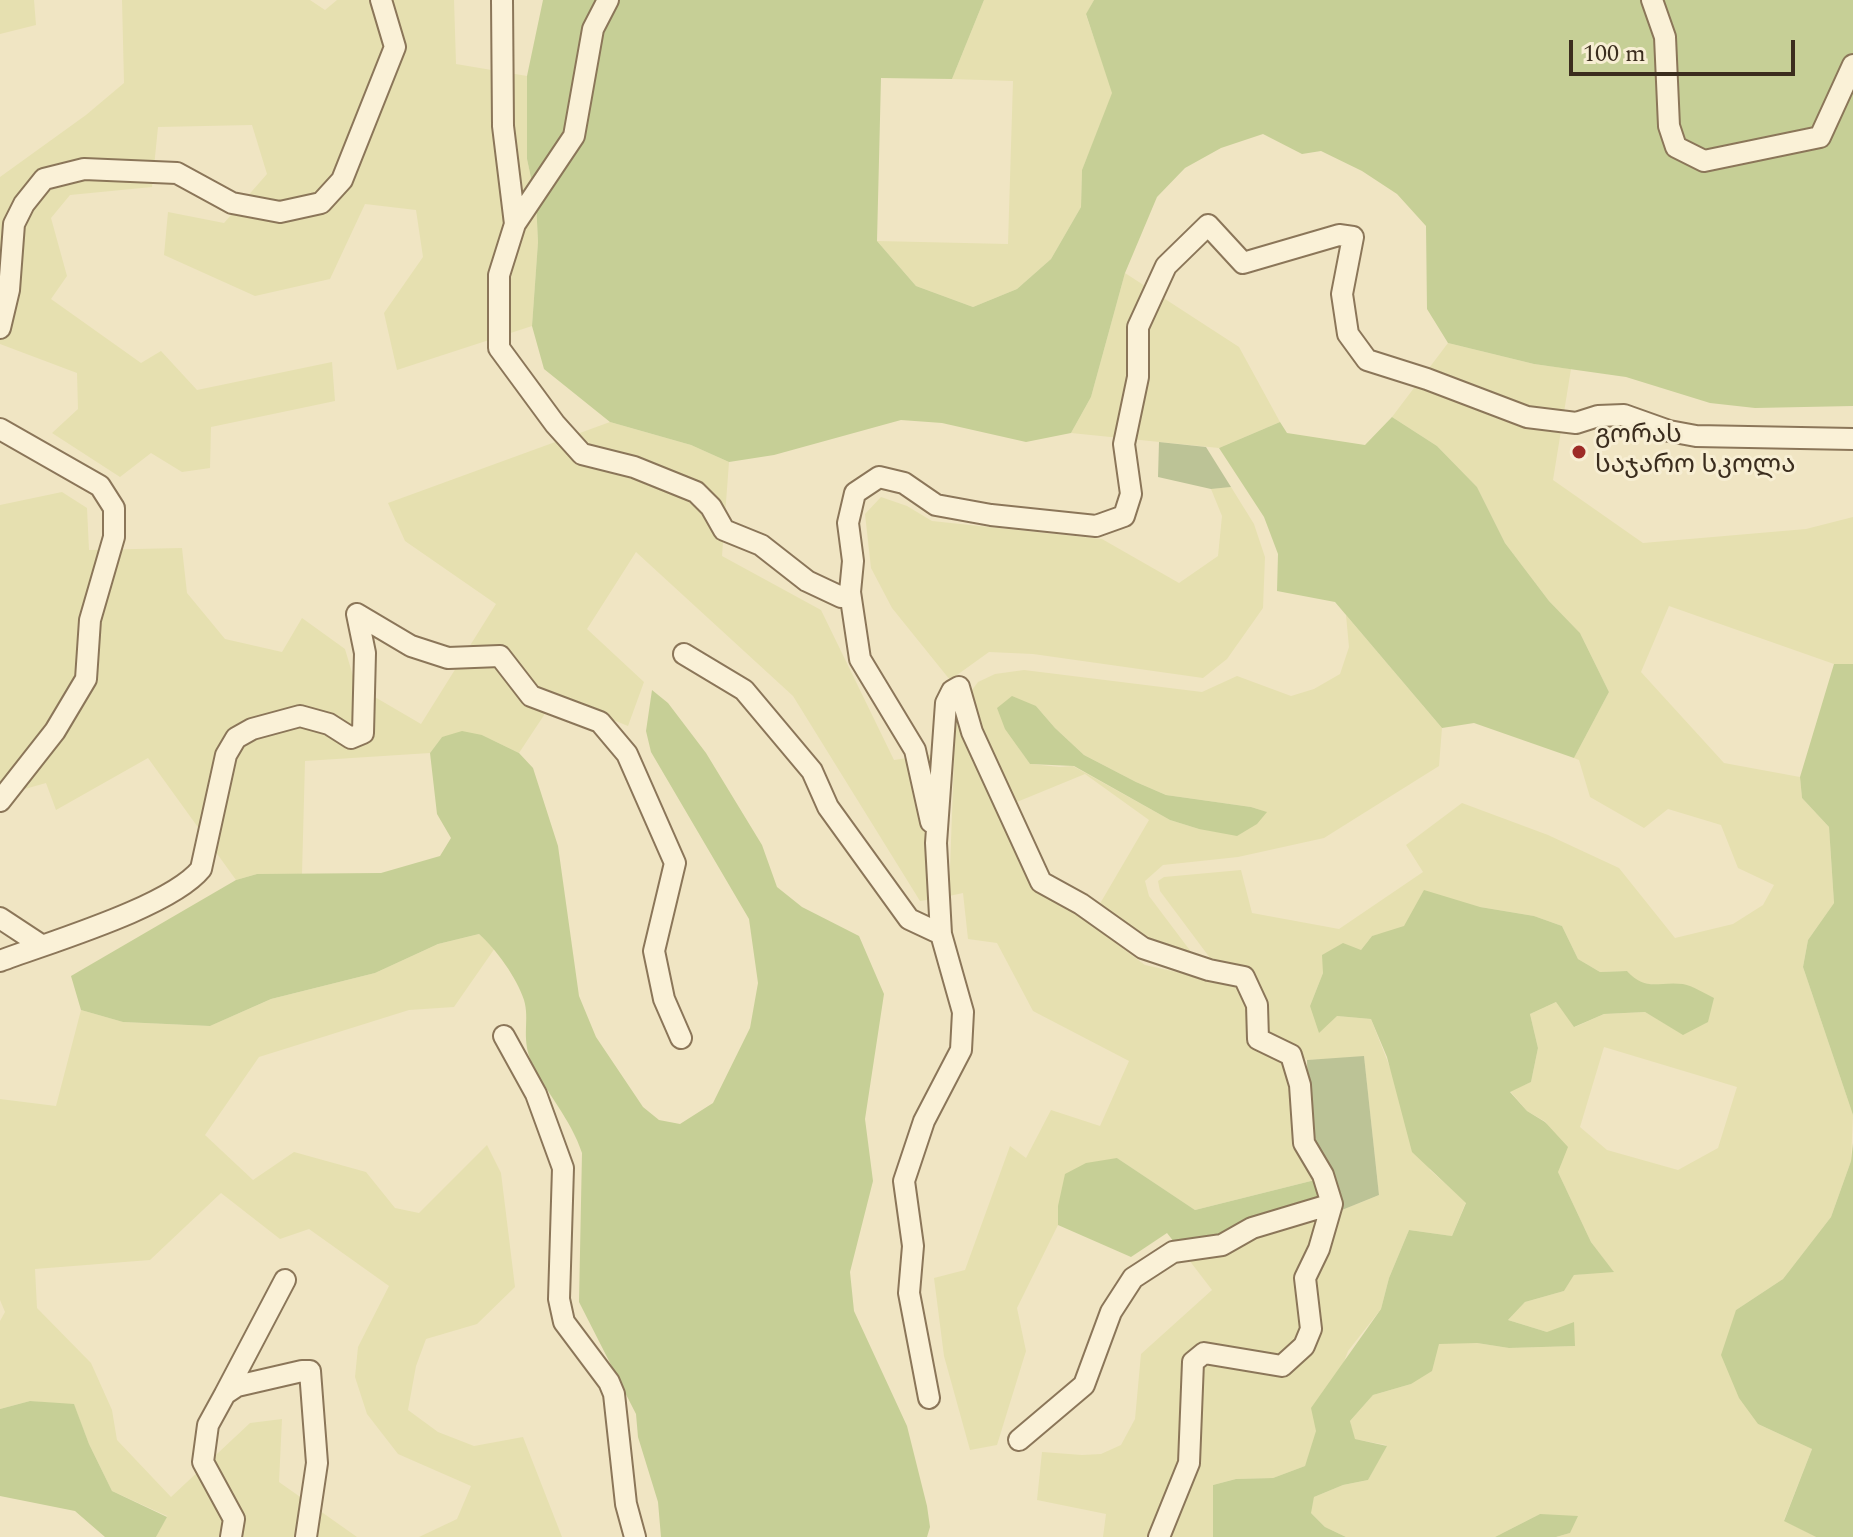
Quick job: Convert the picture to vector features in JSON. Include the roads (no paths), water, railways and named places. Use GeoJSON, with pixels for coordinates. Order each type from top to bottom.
{"type":"FeatureCollection","features":[{"type":"Feature","properties":{"kind":"street"},"geometry":{"type":"LineString","coordinates":[[0,328],[9,290],[14,224],[24,204],[44,179],[84,169],[177,173],[232,203],[280,212],[321,203],[342,180],[395,47],[381,0]]}},
{"type":"Feature","properties":{"kind":"street"},"geometry":{"type":"LineString","coordinates":[[502,0],[503,126],[515,224]]}},
{"type":"Feature","properties":{"kind":"street"},"geometry":{"type":"LineString","coordinates":[[608,0],[593,29],[574,136],[515,224],[499,275],[499,348],[555,424],[582,454],[634,467],[696,492],[711,507],[724,530],[761,545],[807,581],[841,597],[850,592]]}},
{"type":"Feature","properties":{"kind":"street"},"geometry":{"type":"LineString","coordinates":[[1652,0],[1665,37],[1669,126],[1676,147],[1704,161],[1820,137],[1853,65]]}},
{"type":"Feature","properties":{"kind":"street"},"geometry":{"type":"LineString","coordinates":[[936,843],[915,750],[860,659],[850,592],[853,561],[848,523],[855,493],[879,477],[904,483],[936,505],[991,515],[1096,526],[1124,516],[1131,494],[1124,444],[1138,377],[1138,327],[1166,266],[1208,225],[1243,263],[1339,235],[1353,237],[1342,294],[1348,334],[1367,360],[1527,417],[1576,423],[1598,416],[1624,415],[1669,431],[1696,436],[1853,439]]}},
{"type":"Feature","properties":{"kind":"street"},"geometry":{"type":"LineString","coordinates":[[0,429],[100,486],[114,508],[114,537],[90,620],[86,679],[55,731],[0,801]]}},
{"type":"Feature","properties":{"kind":"street"},"geometry":{"type":"LineString","coordinates":[[0,961],[124,915],[191,881],[201,869],[226,755],[236,738],[252,729],[300,716],[329,724],[351,738],[363,733],[365,653],[357,614],[411,646],[448,658],[500,656],[531,696],[600,722],[627,754],[675,863],[654,951],[664,999],[681,1038]]}},
{"type":"Feature","properties":{"kind":"street"},"geometry":{"type":"LineString","coordinates":[[684,654],[744,690],[812,771],[828,807],[909,919],[941,934]]}},
{"type":"Feature","properties":{"kind":"street"},"geometry":{"type":"LineString","coordinates":[[929,1398],[909,1293],[913,1246],[904,1181],[924,1121],[961,1050],[963,1012],[941,934],[936,843],[946,703],[952,691],[959,687],[972,732],[1041,882],[1081,904],[1143,948],[1209,970],[1244,977],[1257,1005],[1258,1039],[1291,1055],[1300,1085],[1304,1143],[1323,1175],[1332,1204],[1319,1249],[1305,1278],[1311,1329],[1304,1346],[1282,1366],[1204,1353],[1193,1362],[1189,1463],[1159,1537]]}},
{"type":"Feature","properties":{"kind":"street"},"geometry":{"type":"LineString","coordinates":[[0,918],[41,945]]}},
{"type":"Feature","properties":{"kind":"street"},"geometry":{"type":"LineString","coordinates":[[504,1036],[536,1094],[563,1168],[559,1299],[564,1322],[609,1382],[614,1394],[626,1504],[635,1537]]}},
{"type":"Feature","properties":{"kind":"street"},"geometry":{"type":"LineString","coordinates":[[1019,1440],[1084,1385],[1111,1312],[1133,1278],[1173,1252],[1222,1245],[1252,1228],[1332,1204]]}},
{"type":"Feature","properties":{"kind":"street"},"geometry":{"type":"LineString","coordinates":[[231,1537],[234,1519],[203,1462],[208,1425],[285,1280]]}},
{"type":"Feature","properties":{"kind":"street"},"geometry":{"type":"LineString","coordinates":[[225,1394],[237,1386],[310,1371],[317,1463],[306,1537]]}},
{"type":"Feature","properties":{"kind":"place","name":"გორას საჯარო სკოლა"},"geometry":{"type":"Point","coordinates":[1579,452]}}]}
